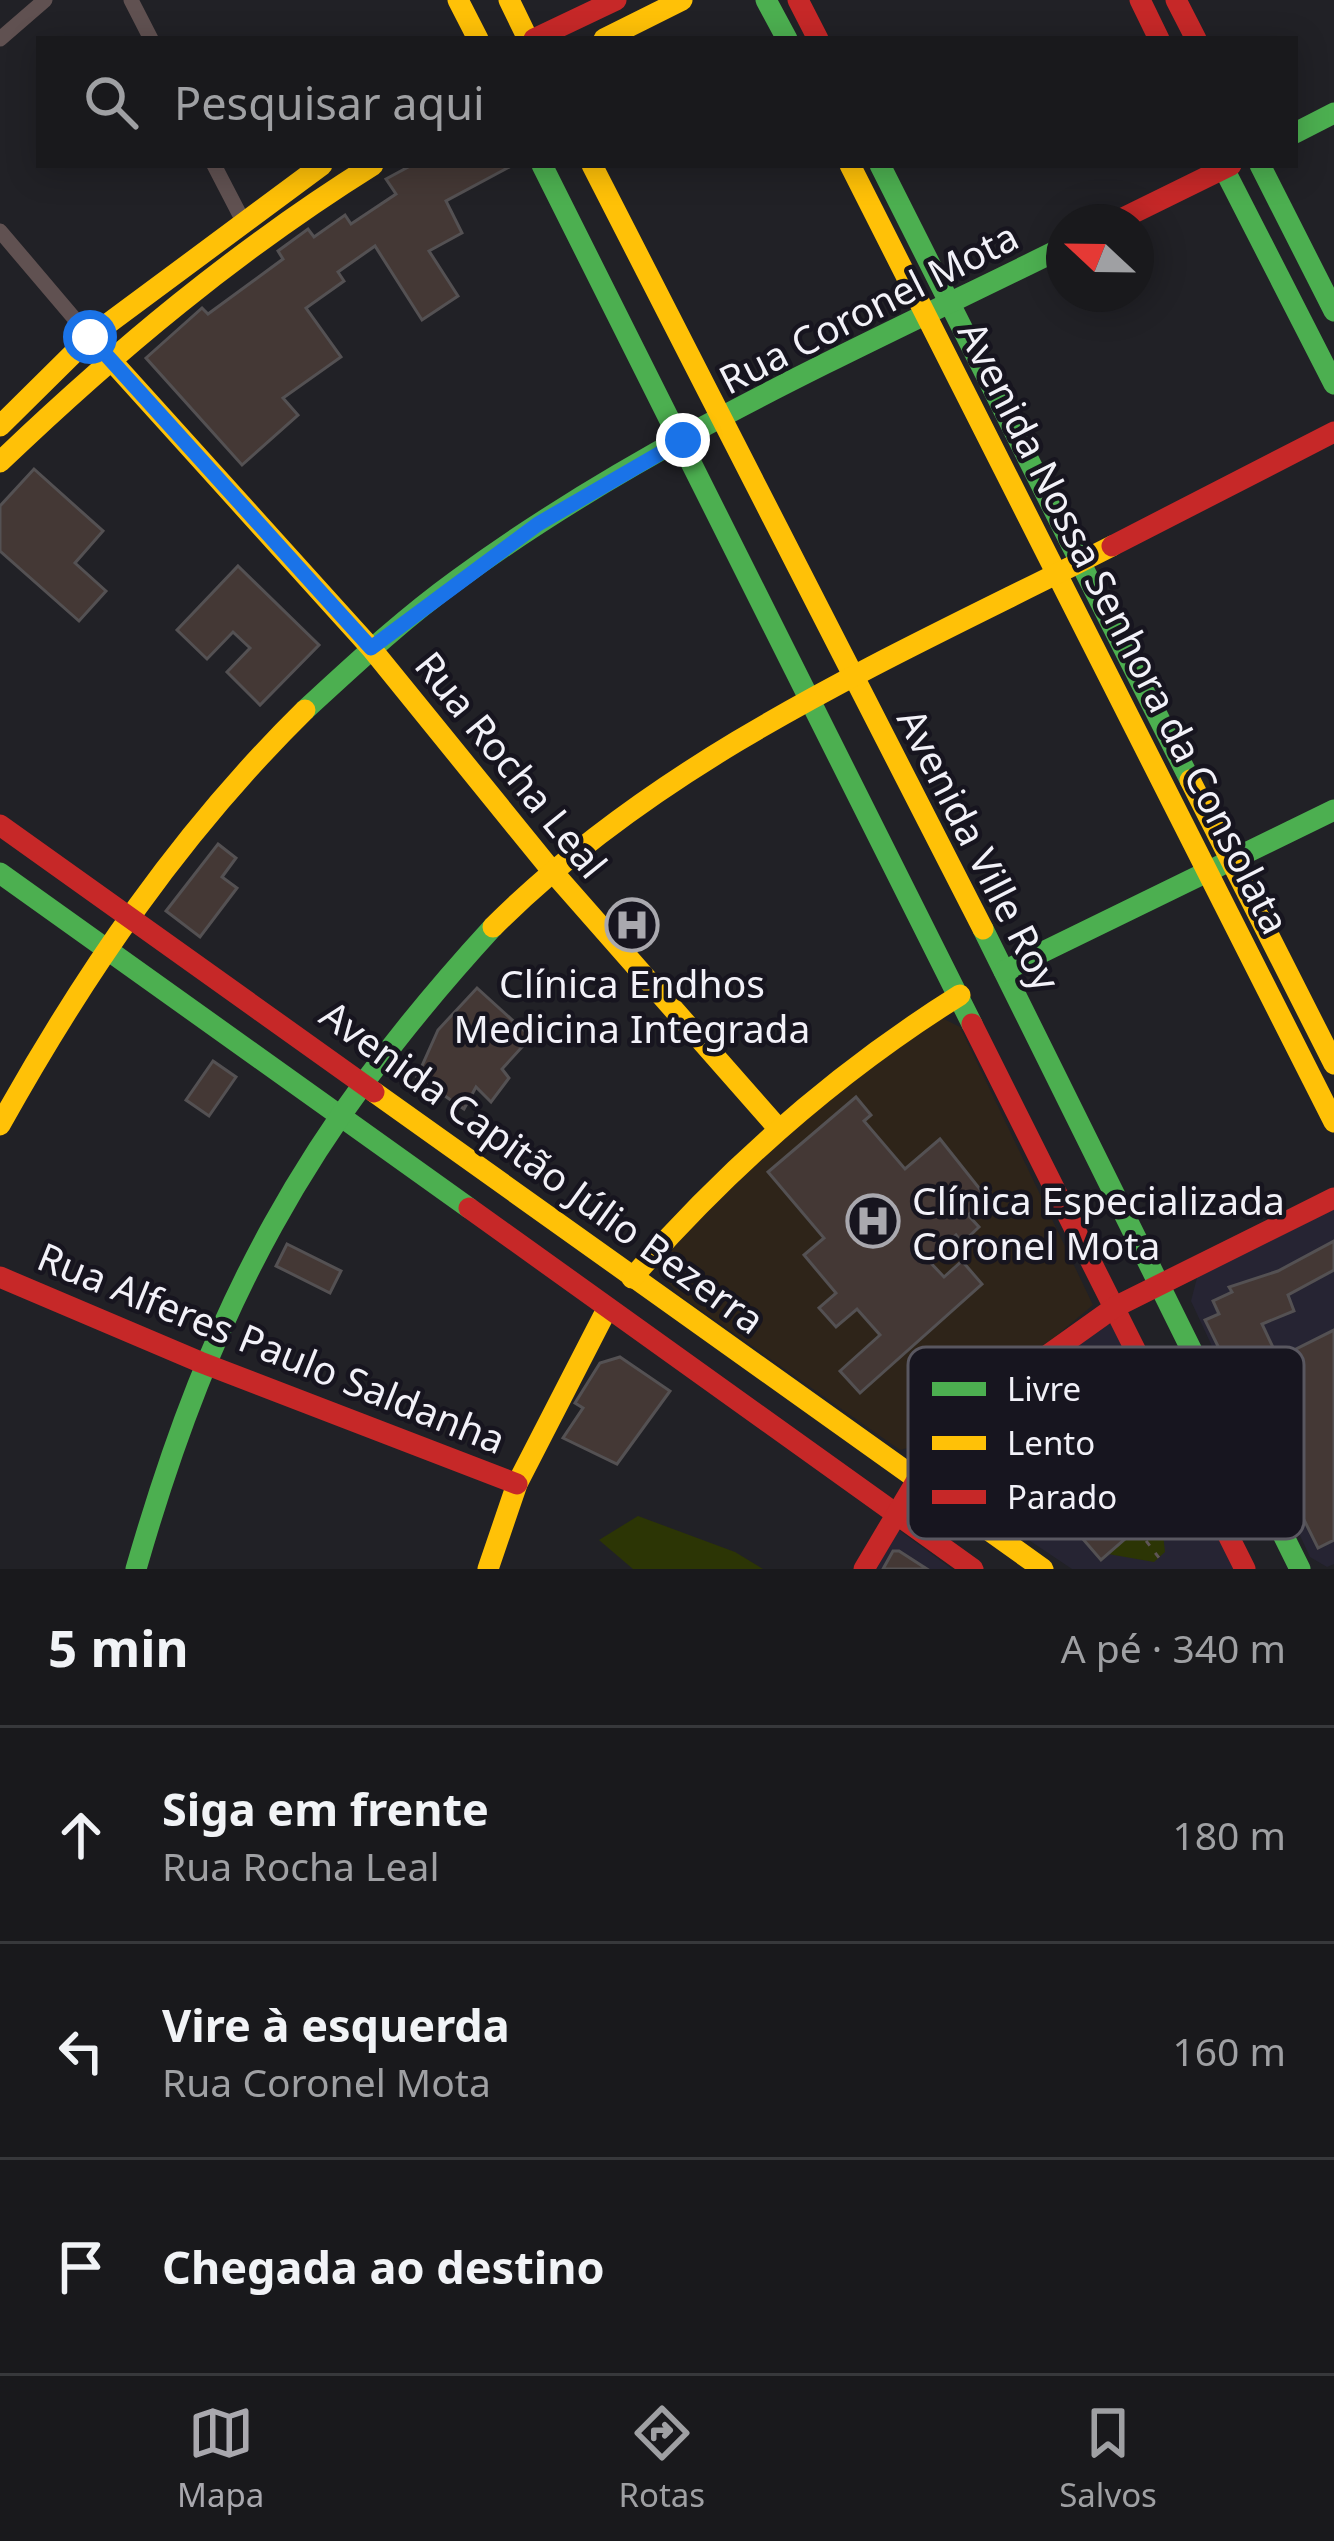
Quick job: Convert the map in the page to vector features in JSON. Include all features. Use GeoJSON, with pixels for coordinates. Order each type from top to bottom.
{"type":"FeatureCollection","features":[{"type":"Feature","properties":{"kind":"main road"},"geometry":{"type":"LineString","coordinates":[[458,0],[476,36]]}},
{"type":"Feature","properties":{"kind":"main road"},"geometry":{"type":"LineString","coordinates":[[508,0],[529,36]]}},
{"type":"Feature","properties":{"kind":"main road"},"geometry":{"type":"LineString","coordinates":[[538,36],[616,0]]}},
{"type":"Feature","properties":{"kind":"main road"},"geometry":{"type":"LineString","coordinates":[[610,36],[682,0]]}},
{"type":"Feature","properties":{"kind":"main road"},"geometry":{"type":"LineString","coordinates":[[766,0],[785,36]]}},
{"type":"Feature","properties":{"kind":"main road"},"geometry":{"type":"LineString","coordinates":[[798,0],[816,36]]}},
{"type":"Feature","properties":{"kind":"main road"},"geometry":{"type":"LineString","coordinates":[[1140,0],[1158,36]]}},
{"type":"Feature","properties":{"kind":"main road"},"geometry":{"type":"LineString","coordinates":[[1176,0],[1194,36]]}},
{"type":"Feature","properties":{"kind":"main road"},"geometry":{"type":"LineString","coordinates":[[1298,131],[1334,113]]}},
{"type":"Feature","properties":{"kind":"main road"},"geometry":{"type":"LineString","coordinates":[[0,426],[90,337],[242,219],[318,168]]}},
{"type":"Feature","properties":{"kind":"main road"},"geometry":{"type":"LineString","coordinates":[[0,462],[106,358],[238,253],[368,168]]}},
{"type":"Feature","properties":{"kind":"main road"},"geometry":{"type":"LineString","coordinates":[[544,168],[1134,1347]]}},
{"type":"Feature","properties":{"kind":"main road","name":"Avenida Ville Roy"},"geometry":{"type":"LineString","coordinates":[[594,168],[1004,971],[1190,1347]]}},
{"type":"Feature","properties":{"kind":"main road","name":"Avenida Nossa Senhora da Consolata"},"geometry":{"type":"LineString","coordinates":[[852,168],[1334,1122]]}},
{"type":"Feature","properties":{"kind":"main road","name":"Avenida Nossa Senhora da Consolata"},"geometry":{"type":"LineString","coordinates":[[882,168],[1334,1064]]}},
{"type":"Feature","properties":{"kind":"main road"},"geometry":{"type":"LineString","coordinates":[[1150,204],[1221,168]]}},
{"type":"Feature","properties":{"kind":"main road"},"geometry":{"type":"LineString","coordinates":[[1226,168],[1334,384]]}},
{"type":"Feature","properties":{"kind":"main road"},"geometry":{"type":"LineString","coordinates":[[1262,168],[1334,311]]}},
{"type":"Feature","properties":{"kind":"main road","name":"Rua Coronel Mota"},"geometry":{"type":"LineString","coordinates":[[0,1125],[43,1041],[127,914],[243,774],[371,648],[538,524],[683,440],[1046,256]]}},
{"type":"Feature","properties":{"kind":"main road","name":"Rua Rocha Leal"},"geometry":{"type":"LineString","coordinates":[[90,337],[371,648],[552,871],[777,1127]]}},
{"type":"Feature","properties":{"kind":"main road"},"geometry":{"type":"LineString","coordinates":[[136,1569],[173,1434],[200,1362],[286,1198],[338,1113],[443,982],[552,871],[690,768],[807,699],[1334,432]]}},
{"type":"Feature","properties":{"kind":"main road"},"geometry":{"type":"LineString","coordinates":[[1004,971],[1334,810]]}},
{"type":"Feature","properties":{"kind":"main road","name":"Avenida Capitão Júlio Bezerra"},"geometry":{"type":"LineString","coordinates":[[0,825],[908,1472]]}},
{"type":"Feature","properties":{"kind":"main road","name":"Avenida Capitão Júlio Bezerra"},"geometry":{"type":"LineString","coordinates":[[0,873],[908,1522]]}},
{"type":"Feature","properties":{"kind":"main road"},"geometry":{"type":"LineString","coordinates":[[632,1278],[680,1221],[777,1127],[889,1037],[960,995]]}},
{"type":"Feature","properties":{"kind":"main road"},"geometry":{"type":"LineString","coordinates":[[1058,1347],[1158,1283],[1334,1198]]}},
{"type":"Feature","properties":{"kind":"main road","name":"Rua Alferes Paulo Saldanha"},"geometry":{"type":"LineString","coordinates":[[0,1276],[200,1362],[517,1484]]}},
{"type":"Feature","properties":{"kind":"main road"},"geometry":{"type":"LineString","coordinates":[[488,1569],[517,1484],[607,1309]]}},
{"type":"Feature","properties":{"kind":"main road"},"geometry":{"type":"LineString","coordinates":[[864,1569],[908,1491]]}},
{"type":"Feature","properties":{"kind":"main road","name":"Avenida Capitão Júlio Bezerra"},"geometry":{"type":"LineString","coordinates":[[931,1539],[973,1569]]}},
{"type":"Feature","properties":{"kind":"main road","name":"Avenida Capitão Júlio Bezerra"},"geometry":{"type":"LineString","coordinates":[[1000,1539],[1042,1569]]}},
{"type":"Feature","properties":{"kind":"main road"},"geometry":{"type":"LineString","coordinates":[[1230,1539],[1245,1569]]}},
{"type":"Feature","properties":{"kind":"main road","name":"Avenida Ville Roy"},"geometry":{"type":"LineString","coordinates":[[1285,1539],[1300,1569]]}},
{"type":"Feature","properties":{"kind":"street"},"geometry":{"type":"LineString","coordinates":[[0,39],[45,0]]}},
{"type":"Feature","properties":{"kind":"street"},"geometry":{"type":"LineString","coordinates":[[131,0],[149,36]]}},
{"type":"Feature","properties":{"kind":"street"},"geometry":{"type":"LineString","coordinates":[[216,168],[242,219]]}},
{"type":"Feature","properties":{"kind":"street","name":"Rua Rocha Leal"},"geometry":{"type":"LineString","coordinates":[[0,231],[90,337]]}},
{"type":"Feature","properties":{"kind":"path"},"geometry":{"type":"LineString","coordinates":[[1144,1539],[1163,1563]]}},
{"type":"Feature","properties":{"kind":"shaded area","name":"Clínica Especializada Coronel Mota"},"geometry":{"type":"Polygon","coordinates":[[[940,1017],[960,1027],[1093,1305],[1043,1347],[908,1347],[908,1448],[900,1450],[679,1295],[662,1276],[669,1249],[783,1133],[892,1045],[940,1017]]]}},
{"type":"Feature","properties":{"kind":"shaded area"},"geometry":{"type":"Polygon","coordinates":[[[1334,1207],[1334,1564],[1327,1567],[1310,1557],[1302,1539],[1304,1347],[1212,1347],[1191,1301],[1199,1270],[1334,1207]]]}},
{"type":"Feature","properties":{"kind":"shaded area"},"geometry":{"type":"Polygon","coordinates":[[[1114,1323],[1126,1347],[1071,1347],[1096,1328],[1114,1323]]]}},
{"type":"Feature","properties":{"kind":"shaded area"},"geometry":{"type":"Polygon","coordinates":[[[896,1528],[952,1569],[877,1569],[896,1528]]]}},
{"type":"Feature","properties":{"kind":"shaded area"},"geometry":{"type":"Polygon","coordinates":[[[1027,1539],[1220,1539],[1235,1569],[1072,1569],[1027,1539]]]}},
{"type":"Feature","properties":{"kind":"green space"},"geometry":{"type":"Polygon","coordinates":[[[638,1516],[735,1552],[763,1569],[633,1569],[599,1540],[638,1516]]]}},
{"type":"Feature","properties":{"kind":"green space"},"geometry":{"type":"Polygon","coordinates":[[[1125,1539],[1164,1539],[1165,1552],[1154,1562],[1108,1554],[1125,1539]]]}},
{"type":"Feature","properties":{"kind":"building"},"geometry":{"type":"Polygon","coordinates":[[[406,168],[507,168],[446,201],[462,233],[429,251],[458,296],[422,320],[375,246],[338,272],[344,281],[306,308],[341,357],[283,398],[298,415],[242,465],[146,358],[202,308],[208,314],[283,259],[278,251],[308,229],[314,237],[345,215],[351,224],[396,194],[386,179],[406,168]]]}},
{"type":"Feature","properties":{"kind":"building"},"geometry":{"type":"Polygon","coordinates":[[[34,469],[103,531],[75,563],[106,591],[79,621],[0,551],[0,506],[34,469]]]}},
{"type":"Feature","properties":{"kind":"building"},"geometry":{"type":"Polygon","coordinates":[[[238,566],[319,645],[260,705],[227,672],[250,648],[233,632],[207,659],[177,630],[238,566]]]}},
{"type":"Feature","properties":{"kind":"building"},"geometry":{"type":"Polygon","coordinates":[[[218,844],[236,858],[222,877],[237,888],[200,937],[166,911],[218,844]]]}},
{"type":"Feature","properties":{"kind":"building"},"geometry":{"type":"Polygon","coordinates":[[[477,988],[531,1037],[502,1069],[509,1078],[491,1102],[476,1087],[464,1109],[417,1077],[438,1030],[477,988]]]}},
{"type":"Feature","properties":{"kind":"building"},"geometry":{"type":"Polygon","coordinates":[[[213,1061],[236,1077],[209,1116],[186,1100],[213,1061]]]}},
{"type":"Feature","properties":{"kind":"building"},"geometry":{"type":"Polygon","coordinates":[[[856,1097],[871,1115],[864,1121],[905,1169],[940,1139],[987,1198],[968,1215],[979,1227],[962,1243],[956,1235],[928,1260],[944,1277],[962,1261],[982,1284],[860,1393],[840,1371],[880,1335],[857,1309],[836,1327],[819,1308],[836,1293],[804,1255],[824,1238],[768,1172],[856,1097]]]}},
{"type":"Feature","properties":{"kind":"building"},"geometry":{"type":"Polygon","coordinates":[[[1334,1241],[1334,1270],[1288,1295],[1294,1311],[1262,1324],[1273,1347],[1218,1347],[1205,1320],[1219,1314],[1213,1301],[1232,1292],[1229,1287],[1278,1271],[1334,1241]]]}},
{"type":"Feature","properties":{"kind":"building"},"geometry":{"type":"Polygon","coordinates":[[[287,1244],[341,1271],[330,1293],[276,1266],[287,1244]]]}},
{"type":"Feature","properties":{"kind":"building"},"geometry":{"type":"Polygon","coordinates":[[[1334,1330],[1334,1540],[1318,1548],[1304,1520],[1304,1347],[1300,1347],[1334,1330]]]}},
{"type":"Feature","properties":{"kind":"building"},"geometry":{"type":"Polygon","coordinates":[[[620,1357],[670,1391],[617,1464],[563,1438],[583,1408],[575,1403],[600,1363],[620,1357]]]}},
{"type":"Feature","properties":{"kind":"building"},"geometry":{"type":"Polygon","coordinates":[[[1083,1539],[1125,1539],[1101,1560],[1083,1539]]]}},
{"type":"Feature","properties":{"kind":"building"},"geometry":{"type":"Polygon","coordinates":[[[893,1551],[899,1551],[927,1569],[883,1569],[893,1551]]]}},
{"type":"Feature","properties":{"kind":"traffic: fast"},"geometry":{"type":"LineString","coordinates":[[766,0],[785,36]]}},
{"type":"Feature","properties":{"kind":"traffic: fast"},"geometry":{"type":"LineString","coordinates":[[1298,131],[1334,113]]}},
{"type":"Feature","properties":{"kind":"traffic: fast"},"geometry":{"type":"LineString","coordinates":[[544,168],[972,1024]]}},
{"type":"Feature","properties":{"kind":"traffic: fast"},"geometry":{"type":"LineString","coordinates":[[882,168],[1190,780]]}},
{"type":"Feature","properties":{"kind":"traffic: fast"},"geometry":{"type":"LineString","coordinates":[[1224,168],[1334,384]]}},
{"type":"Feature","properties":{"kind":"traffic: fast"},"geometry":{"type":"LineString","coordinates":[[1262,168],[1334,311]]}},
{"type":"Feature","properties":{"kind":"traffic: fast"},"geometry":{"type":"LineString","coordinates":[[305,710],[437,595],[601,485],[753,400],[1046,256]]}},
{"type":"Feature","properties":{"kind":"traffic: fast"},"geometry":{"type":"LineString","coordinates":[[1004,971],[1334,810]]}},
{"type":"Feature","properties":{"kind":"traffic: fast"},"geometry":{"type":"LineString","coordinates":[[0,873],[469,1208]]}},
{"type":"Feature","properties":{"kind":"traffic: fast"},"geometry":{"type":"LineString","coordinates":[[136,1569],[198,1386],[273,1225],[369,1076],[493,927]]}},
{"type":"Feature","properties":{"kind":"traffic: fast"},"geometry":{"type":"LineString","coordinates":[[983,929],[1190,1347]]}},
{"type":"Feature","properties":{"kind":"traffic: fast"},"geometry":{"type":"LineString","coordinates":[[1285,1539],[1300,1569]]}},
{"type":"Feature","properties":{"kind":"traffic: slow"},"geometry":{"type":"LineString","coordinates":[[458,0],[476,36]]}},
{"type":"Feature","properties":{"kind":"traffic: slow"},"geometry":{"type":"LineString","coordinates":[[509,0],[527,36]]}},
{"type":"Feature","properties":{"kind":"traffic: slow"},"geometry":{"type":"LineString","coordinates":[[610,36],[682,0]]}},
{"type":"Feature","properties":{"kind":"traffic: slow"},"geometry":{"type":"LineString","coordinates":[[0,426],[90,337],[318,168]]}},
{"type":"Feature","properties":{"kind":"traffic: slow"},"geometry":{"type":"LineString","coordinates":[[0,462],[179,304],[368,168]]}},
{"type":"Feature","properties":{"kind":"traffic: slow"},"geometry":{"type":"LineString","coordinates":[[594,168],[983,929]]}},
{"type":"Feature","properties":{"kind":"traffic: slow"},"geometry":{"type":"LineString","coordinates":[[852,168],[1334,1122]]}},
{"type":"Feature","properties":{"kind":"traffic: slow"},"geometry":{"type":"LineString","coordinates":[[90,337],[371,648],[552,871],[777,1127]]}},
{"type":"Feature","properties":{"kind":"traffic: slow"},"geometry":{"type":"LineString","coordinates":[[493,927],[561,865],[708,759],[867,669],[1112,546]]}},
{"type":"Feature","properties":{"kind":"traffic: slow"},"geometry":{"type":"LineString","coordinates":[[0,1125],[101,960],[176,855],[305,710]]}},
{"type":"Feature","properties":{"kind":"traffic: slow"},"geometry":{"type":"LineString","coordinates":[[1190,780],[1334,1064]]}},
{"type":"Feature","properties":{"kind":"traffic: slow"},"geometry":{"type":"LineString","coordinates":[[632,1278],[786,1124],[870,1057],[960,995]]}},
{"type":"Feature","properties":{"kind":"traffic: slow"},"geometry":{"type":"LineString","coordinates":[[374,1092],[908,1473]]}},
{"type":"Feature","properties":{"kind":"traffic: slow"},"geometry":{"type":"LineString","coordinates":[[488,1569],[517,1484],[607,1309]]}},
{"type":"Feature","properties":{"kind":"traffic: slow"},"geometry":{"type":"LineString","coordinates":[[1001,1539],[1043,1569]]}},
{"type":"Feature","properties":{"kind":"traffic: jam"},"geometry":{"type":"LineString","coordinates":[[540,36],[616,0]]}},
{"type":"Feature","properties":{"kind":"traffic: jam"},"geometry":{"type":"LineString","coordinates":[[798,0],[816,36]]}},
{"type":"Feature","properties":{"kind":"traffic: jam"},"geometry":{"type":"LineString","coordinates":[[1140,0],[1158,36]]}},
{"type":"Feature","properties":{"kind":"traffic: jam"},"geometry":{"type":"LineString","coordinates":[[1176,0],[1194,36]]}},
{"type":"Feature","properties":{"kind":"traffic: jam"},"geometry":{"type":"LineString","coordinates":[[1152,204],[1225,168]]}},
{"type":"Feature","properties":{"kind":"traffic: jam"},"geometry":{"type":"LineString","coordinates":[[1112,546],[1334,432]]}},
{"type":"Feature","properties":{"kind":"traffic: jam"},"geometry":{"type":"LineString","coordinates":[[0,825],[374,1092]]}},
{"type":"Feature","properties":{"kind":"traffic: jam"},"geometry":{"type":"LineString","coordinates":[[972,1024],[1134,1347]]}},
{"type":"Feature","properties":{"kind":"traffic: jam"},"geometry":{"type":"LineString","coordinates":[[1059,1347],[1115,1307],[1334,1198]]}},
{"type":"Feature","properties":{"kind":"traffic: jam"},"geometry":{"type":"LineString","coordinates":[[469,1208],[908,1522]]}},
{"type":"Feature","properties":{"kind":"traffic: jam"},"geometry":{"type":"LineString","coordinates":[[0,1277],[200,1362],[517,1484]]}},
{"type":"Feature","properties":{"kind":"traffic: jam"},"geometry":{"type":"LineString","coordinates":[[864,1569],[908,1495]]}},
{"type":"Feature","properties":{"kind":"traffic: jam"},"geometry":{"type":"LineString","coordinates":[[931,1539],[973,1569]]}},
{"type":"Feature","properties":{"kind":"traffic: jam"},"geometry":{"type":"LineString","coordinates":[[1230,1539],[1245,1569]]}},
{"type":"Feature","properties":{"kind":"place","name":"Clínica Endhos Medicina Integrada"},"geometry":{"type":"Point","coordinates":[632,925]}},
{"type":"Feature","properties":{"kind":"place","name":"Clínica Especializada Coronel Mota"},"geometry":{"type":"Point","coordinates":[873,1221]}},
{"type":"Feature","properties":{"kind":"route"},"geometry":{"type":"LineString","coordinates":[[90,337],[371,648],[538,524],[683,440]]}}]}
